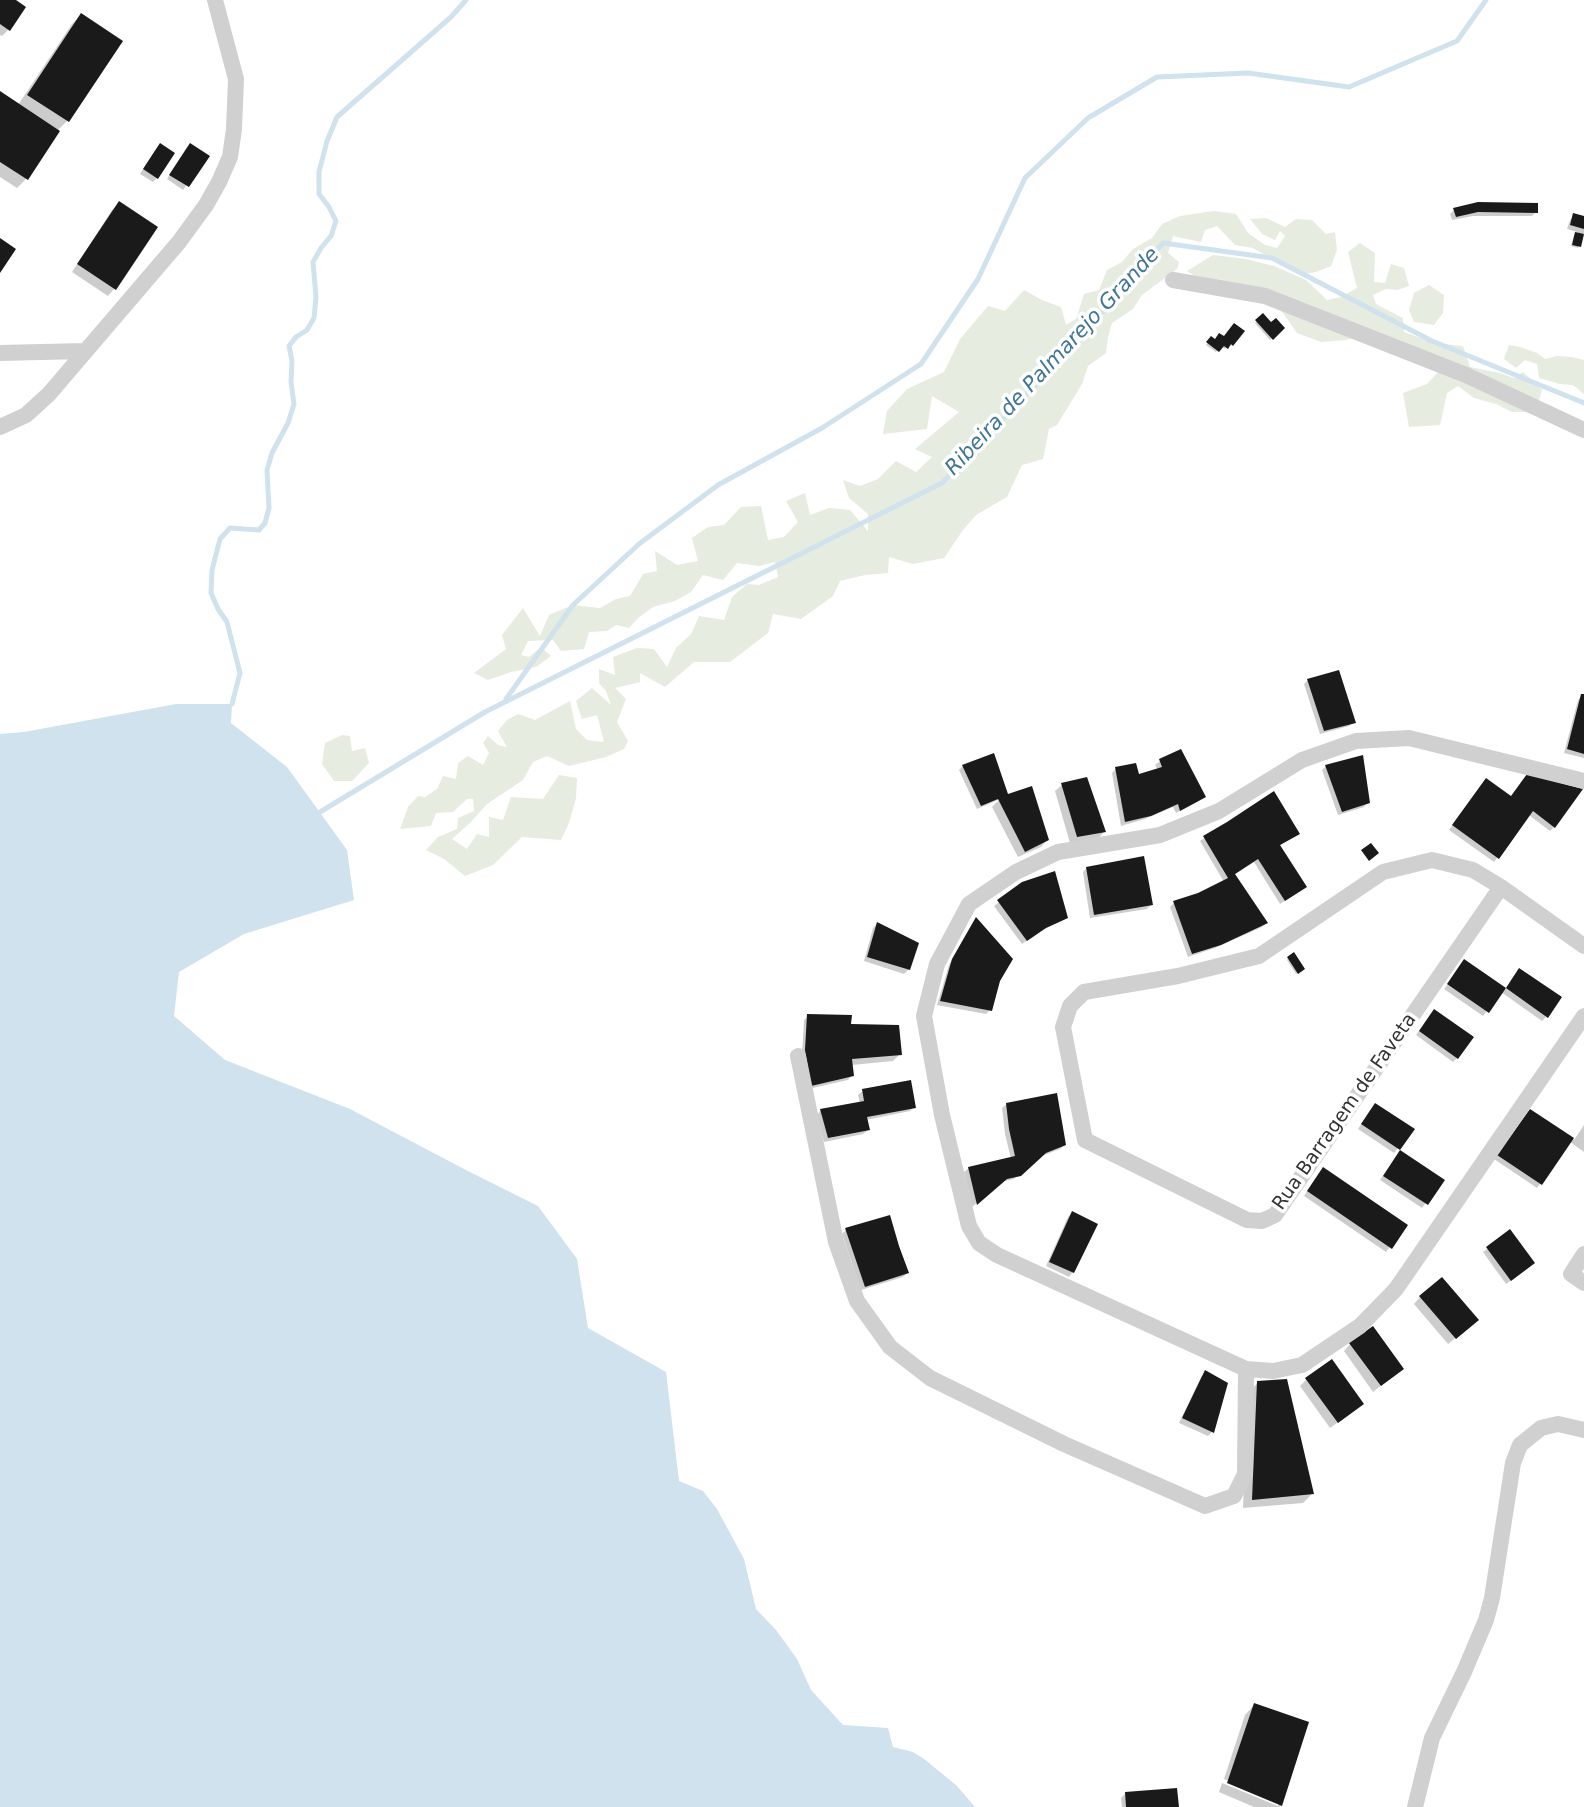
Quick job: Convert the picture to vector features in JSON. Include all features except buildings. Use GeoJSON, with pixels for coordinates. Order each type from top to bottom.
{"type":"FeatureCollection","features":[{"type":"Feature","properties":{"kind":"street"},"geometry":{"type":"LineString","coordinates":[[0,428],[26,415],[49,394],[179,242],[219,182],[230,157],[236,79],[215,0]]}},
{"type":"Feature","properties":{"kind":"street"},"geometry":{"type":"LineString","coordinates":[[1173,281],[1265,296],[1466,375],[1584,430]]}},
{"type":"Feature","properties":{"kind":"street"},"geometry":{"type":"LineString","coordinates":[[0,353],[84,351]]}},
{"type":"Feature","properties":{"kind":"street"},"geometry":{"type":"LineString","coordinates":[[1584,781],[1409,738],[1356,741],[1302,760],[1219,811],[1160,835],[1058,852],[1016,872],[969,904],[937,964],[924,1016],[942,1115],[969,1226],[979,1243],[997,1255],[1247,1369],[1273,1371],[1302,1366],[1360,1326],[1396,1289],[1584,1016]]}},
{"type":"Feature","properties":{"kind":"street","name":"Rua Barragem de Faveta"},"geometry":{"type":"LineString","coordinates":[[1501,887],[1275,1215],[1262,1221],[1247,1220],[1085,1140],[1063,1027],[1070,1006],[1084,992],[1178,976],[1259,956],[1383,872],[1432,860],[1473,870],[1501,887],[1584,946]]}},
{"type":"Feature","properties":{"kind":"street"},"geometry":{"type":"LineString","coordinates":[[798,1056],[836,1242],[857,1301],[890,1347],[930,1378],[1064,1444],[1205,1506],[1234,1496],[1245,1474],[1247,1369]]}},
{"type":"Feature","properties":{"kind":"street"},"geometry":{"type":"LineString","coordinates":[[1584,1254],[1571,1274],[1584,1283]]}},
{"type":"Feature","properties":{"kind":"street"},"geometry":{"type":"LineString","coordinates":[[1415,1807],[1432,1738],[1486,1620],[1492,1598],[1513,1463],[1521,1445],[1541,1428],[1558,1424],[1584,1430]]}},
{"type":"Feature","properties":{"kind":"shaded area"},"geometry":{"type":"Polygon","coordinates":[[[1214,211],[1236,214],[1248,233],[1265,245],[1277,248],[1285,236],[1280,231],[1275,240],[1262,234],[1250,219],[1266,218],[1285,227],[1296,219],[1312,220],[1326,234],[1335,232],[1337,250],[1331,266],[1300,275],[1253,248],[1235,245],[1217,226],[1205,230],[1201,242],[1173,236],[1168,253],[1179,262],[1177,269],[1142,295],[1133,309],[1112,323],[1106,353],[1088,366],[1082,384],[1057,425],[1049,429],[1043,459],[1022,465],[1007,497],[976,515],[944,558],[913,564],[889,557],[888,573],[840,581],[833,596],[801,619],[773,614],[768,633],[730,662],[694,662],[665,687],[640,673],[640,682],[615,688],[626,699],[617,722],[628,741],[624,749],[606,757],[569,766],[547,756],[533,762],[523,780],[487,804],[452,839],[467,849],[477,834],[489,837],[489,817],[503,820],[511,797],[543,799],[559,775],[577,778],[576,798],[561,840],[522,837],[493,865],[465,876],[444,859],[426,850],[438,837],[457,829],[458,818],[474,811],[473,799],[467,799],[453,812],[436,813],[431,826],[400,829],[408,807],[418,796],[425,797],[437,789],[443,776],[456,779],[458,763],[468,756],[483,765],[489,753],[483,743],[488,736],[498,745],[507,747],[498,731],[507,720],[518,714],[535,720],[570,701],[576,729],[587,740],[604,742],[597,715],[582,719],[576,701],[592,688],[611,705],[606,691],[599,683],[599,669],[615,675],[613,657],[637,648],[654,649],[667,667],[676,648],[691,634],[699,616],[724,620],[732,597],[747,584],[759,585],[778,577],[775,562],[759,566],[737,563],[723,580],[703,575],[691,592],[675,601],[653,607],[629,628],[616,625],[607,631],[589,632],[584,649],[561,651],[553,640],[528,641],[521,655],[529,657],[541,647],[551,656],[536,667],[488,680],[474,673],[506,649],[502,635],[523,608],[540,636],[549,615],[573,605],[600,608],[616,599],[630,596],[643,574],[657,571],[655,551],[677,565],[698,561],[692,538],[708,527],[724,525],[741,507],[761,506],[768,540],[784,537],[798,522],[786,501],[805,493],[810,515],[829,508],[850,510],[868,531],[868,514],[849,498],[843,480],[860,486],[878,479],[896,461],[916,472],[932,457],[915,449],[959,412],[932,396],[927,429],[883,434],[887,411],[907,389],[944,372],[960,339],[988,306],[1005,311],[1024,290],[1061,307],[1066,325],[1076,319],[1084,294],[1099,290],[1107,270],[1122,262],[1133,249],[1152,238],[1162,224],[1180,216],[1214,211]]]}},
{"type":"Feature","properties":{"kind":"shaded area"},"geometry":{"type":"Polygon","coordinates":[[[1360,243],[1375,253],[1374,282],[1385,283],[1391,264],[1404,268],[1409,286],[1397,290],[1386,289],[1373,295],[1376,304],[1403,318],[1404,332],[1435,343],[1463,346],[1470,367],[1514,378],[1523,372],[1542,390],[1536,412],[1512,412],[1474,398],[1458,386],[1447,393],[1440,425],[1409,427],[1403,393],[1427,384],[1439,371],[1372,332],[1346,340],[1321,342],[1297,333],[1283,313],[1265,296],[1198,278],[1187,271],[1213,255],[1246,259],[1274,266],[1306,280],[1327,300],[1341,297],[1357,288],[1348,252],[1360,243]]]}},
{"type":"Feature","properties":{"kind":"shaded area"},"geometry":{"type":"Polygon","coordinates":[[[1429,285],[1444,295],[1443,313],[1434,325],[1414,322],[1409,310],[1414,293],[1429,285]]]}},
{"type":"Feature","properties":{"kind":"shaded area"},"geometry":{"type":"Polygon","coordinates":[[[1509,345],[1537,353],[1545,359],[1557,356],[1584,360],[1584,394],[1573,385],[1539,378],[1537,364],[1525,360],[1516,368],[1504,359],[1509,345]]]}},
{"type":"Feature","properties":{"kind":"shaded area"},"geometry":{"type":"Polygon","coordinates":[[[342,735],[350,736],[352,751],[365,748],[369,763],[352,781],[334,781],[322,764],[325,743],[342,735]]]}},
{"type":"Feature","properties":{"kind":"water"},"geometry":{"type":"Polygon","coordinates":[[[176,704],[232,704],[231,723],[287,767],[347,850],[354,900],[244,934],[179,972],[174,1016],[225,1060],[350,1109],[538,1206],[577,1259],[588,1328],[666,1372],[679,1481],[703,1491],[717,1509],[744,1559],[756,1609],[776,1630],[797,1659],[811,1690],[843,1725],[888,1728],[893,1747],[913,1752],[924,1759],[956,1785],[975,1807],[0,1807],[0,734],[176,704]]]}},
{"type":"Feature","properties":{"kind":"waterway"},"geometry":{"type":"LineString","coordinates":[[232,704],[240,673],[227,622],[211,593],[212,570],[220,539],[230,528],[259,530],[265,523],[269,508],[267,470],[294,404],[289,346],[307,330],[314,318],[316,297],[313,262],[331,236],[336,221],[319,194],[319,172],[327,141],[337,117],[451,17],[466,0]]}},
{"type":"Feature","properties":{"kind":"waterway"},"geometry":{"type":"LineString","coordinates":[[506,699],[573,605],[639,544],[718,485],[822,428],[921,364],[978,279],[1025,178],[1088,118],[1157,77],[1248,73],[1349,87],[1457,41],[1486,0]]}},
{"type":"Feature","properties":{"kind":"waterway","name":"Ribeira de Palmarejo Grande"},"geometry":{"type":"LineString","coordinates":[[320,812],[485,712],[942,483],[1068,351],[1163,243],[1272,258],[1432,341],[1584,403]]}}]}
